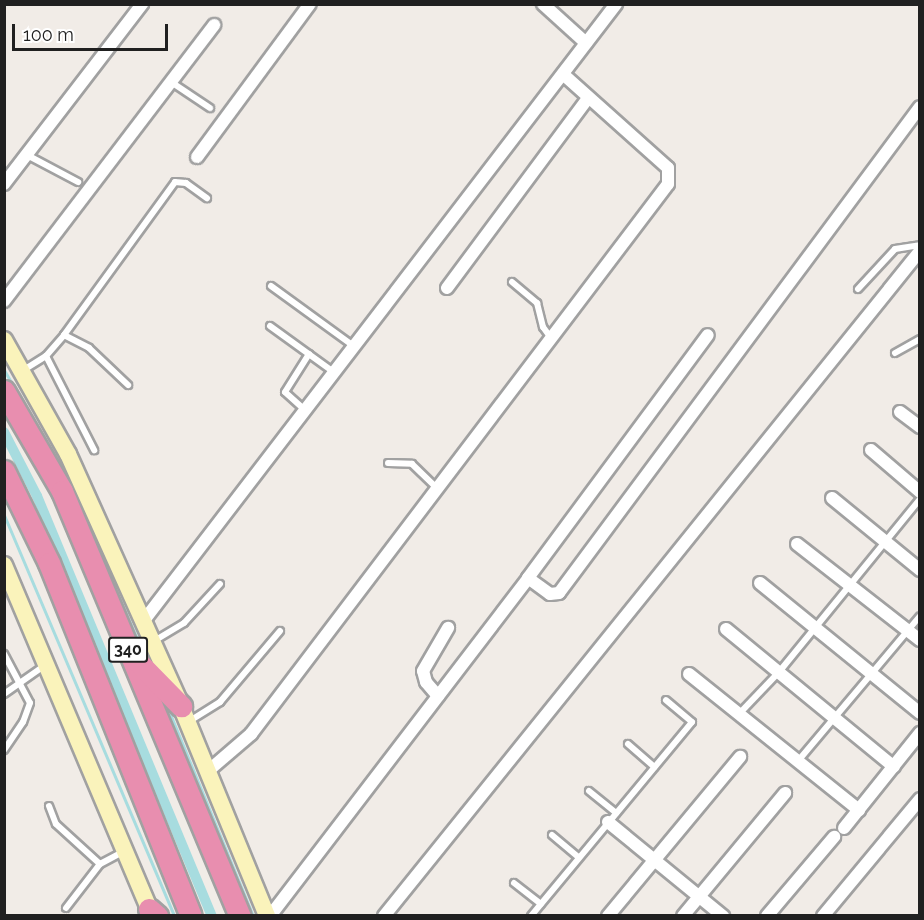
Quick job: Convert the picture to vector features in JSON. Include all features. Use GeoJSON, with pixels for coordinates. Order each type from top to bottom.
{"type":"FeatureCollection","features":[{"type":"Feature","properties":{"kind":"highway","name":"340"},"geometry":{"type":"LineString","coordinates":[[4,391],[62,491],[240,915]]}},
{"type":"Feature","properties":{"kind":"highway","name":"340"},"geometry":{"type":"LineString","coordinates":[[4,471],[49,563],[191,915]]}},
{"type":"Feature","properties":{"kind":"highway"},"geometry":{"type":"LineString","coordinates":[[129,653],[185,714]]}},
{"type":"Feature","properties":{"kind":"main road","name":"340"},"geometry":{"type":"LineString","coordinates":[[4,340],[68,454],[185,714],[268,915]]}},
{"type":"Feature","properties":{"kind":"main road"},"geometry":{"type":"LineString","coordinates":[[6,574],[153,913]]}},
{"type":"Feature","properties":{"kind":"street"},"geometry":{"type":"LineString","coordinates":[[4,184],[142,4]]}},
{"type":"Feature","properties":{"kind":"street"},"geometry":{"type":"LineString","coordinates":[[197,157],[310,4]]}},
{"type":"Feature","properties":{"kind":"street"},"geometry":{"type":"LineString","coordinates":[[543,4],[586,43]]}},
{"type":"Feature","properties":{"kind":"street"},"geometry":{"type":"LineString","coordinates":[[146,619],[616,4]]}},
{"type":"Feature","properties":{"kind":"street"},"geometry":{"type":"LineString","coordinates":[[4,301],[214,25]]}},
{"type":"Feature","properties":{"kind":"street"},"geometry":{"type":"LineString","coordinates":[[208,771],[251,734],[551,338],[670,176],[668,168],[563,74]]}},
{"type":"Feature","properties":{"kind":"street"},"geometry":{"type":"LineString","coordinates":[[447,288],[588,98]]}},
{"type":"Feature","properties":{"kind":"street"},"geometry":{"type":"LineString","coordinates":[[528,578],[550,594],[559,593],[920,107]]}},
{"type":"Feature","properties":{"kind":"street"},"geometry":{"type":"LineString","coordinates":[[384,915],[919,251]]}},
{"type":"Feature","properties":{"kind":"street"},"geometry":{"type":"LineString","coordinates":[[268,915],[528,578],[708,335]]}},
{"type":"Feature","properties":{"kind":"street"},"geometry":{"type":"LineString","coordinates":[[900,412],[920,427]]}},
{"type":"Feature","properties":{"kind":"street"},"geometry":{"type":"LineString","coordinates":[[871,450],[920,492]]}},
{"type":"Feature","properties":{"kind":"street"},"geometry":{"type":"LineString","coordinates":[[832,498],[920,570]]}},
{"type":"Feature","properties":{"kind":"street"},"geometry":{"type":"LineString","coordinates":[[797,544],[920,640]]}},
{"type":"Feature","properties":{"kind":"street"},"geometry":{"type":"LineString","coordinates":[[760,583],[920,713]]}},
{"type":"Feature","properties":{"kind":"street"},"geometry":{"type":"LineString","coordinates":[[438,696],[426,682],[423,671],[448,628]]}},
{"type":"Feature","properties":{"kind":"street"},"geometry":{"type":"LineString","coordinates":[[726,629],[894,767]]}},
{"type":"Feature","properties":{"kind":"street"},"geometry":{"type":"LineString","coordinates":[[689,674],[859,810]]}},
{"type":"Feature","properties":{"kind":"street"},"geometry":{"type":"LineString","coordinates":[[844,828],[920,734]]}},
{"type":"Feature","properties":{"kind":"street"},"geometry":{"type":"LineString","coordinates":[[608,915],[740,757]]}},
{"type":"Feature","properties":{"kind":"street"},"geometry":{"type":"LineString","coordinates":[[683,915],[785,793]]}},
{"type":"Feature","properties":{"kind":"street"},"geometry":{"type":"LineString","coordinates":[[823,915],[920,799]]}},
{"type":"Feature","properties":{"kind":"street"},"geometry":{"type":"LineString","coordinates":[[612,818],[655,859],[723,915]]}},
{"type":"Feature","properties":{"kind":"street"},"geometry":{"type":"LineString","coordinates":[[767,915],[834,837]]}},
{"type":"Feature","properties":{"kind":"lane"},"geometry":{"type":"LineString","coordinates":[[171,82],[210,108]]}},
{"type":"Feature","properties":{"kind":"lane"},"geometry":{"type":"LineString","coordinates":[[27,154],[78,182]]}},
{"type":"Feature","properties":{"kind":"lane"},"geometry":{"type":"LineString","coordinates":[[22,371],[46,356],[64,335],[175,182],[186,183],[207,198]]}},
{"type":"Feature","properties":{"kind":"lane"},"geometry":{"type":"LineString","coordinates":[[858,289],[895,249],[919,251]]}},
{"type":"Feature","properties":{"kind":"lane"},"geometry":{"type":"LineString","coordinates":[[512,282],[537,303],[543,327],[551,338]]}},
{"type":"Feature","properties":{"kind":"lane"},"geometry":{"type":"LineString","coordinates":[[272,286],[355,347]]}},
{"type":"Feature","properties":{"kind":"lane"},"geometry":{"type":"LineString","coordinates":[[270,326],[336,373]]}},
{"type":"Feature","properties":{"kind":"lane"},"geometry":{"type":"LineString","coordinates":[[64,335],[89,348],[128,385]]}},
{"type":"Feature","properties":{"kind":"lane"},"geometry":{"type":"LineString","coordinates":[[895,353],[920,339]]}},
{"type":"Feature","properties":{"kind":"lane"},"geometry":{"type":"LineString","coordinates":[[306,412],[285,392],[309,354]]}},
{"type":"Feature","properties":{"kind":"lane"},"geometry":{"type":"LineString","coordinates":[[46,356],[94,450]]}},
{"type":"Feature","properties":{"kind":"lane"},"geometry":{"type":"LineString","coordinates":[[388,463],[412,464],[437,488]]}},
{"type":"Feature","properties":{"kind":"lane"},"geometry":{"type":"LineString","coordinates":[[739,714],[779,672],[920,499]]}},
{"type":"Feature","properties":{"kind":"lane"},"geometry":{"type":"LineString","coordinates":[[153,641],[184,623],[220,584]]}},
{"type":"Feature","properties":{"kind":"lane"},"geometry":{"type":"LineString","coordinates":[[798,762],[920,616]]}},
{"type":"Feature","properties":{"kind":"lane"},"geometry":{"type":"LineString","coordinates":[[185,714],[220,702],[280,630]]}},
{"type":"Feature","properties":{"kind":"lane"},"geometry":{"type":"LineString","coordinates":[[4,654],[28,697],[29,711],[4,750]]}},
{"type":"Feature","properties":{"kind":"lane"},"geometry":{"type":"LineString","coordinates":[[4,694],[46,664]]}},
{"type":"Feature","properties":{"kind":"lane"},"geometry":{"type":"LineString","coordinates":[[531,915],[692,722],[666,700]]}},
{"type":"Feature","properties":{"kind":"lane"},"geometry":{"type":"LineString","coordinates":[[628,744],[654,767]]}},
{"type":"Feature","properties":{"kind":"lane"},"geometry":{"type":"LineString","coordinates":[[589,791],[612,818]]}},
{"type":"Feature","properties":{"kind":"lane"},"geometry":{"type":"LineString","coordinates":[[50,806],[56,824],[100,864]]}},
{"type":"Feature","properties":{"kind":"lane"},"geometry":{"type":"LineString","coordinates":[[552,835],[579,858]]}},
{"type":"Feature","properties":{"kind":"lane"},"geometry":{"type":"LineString","coordinates":[[66,908],[100,864],[125,850]]}},
{"type":"Feature","properties":{"kind":"lane"},"geometry":{"type":"LineString","coordinates":[[514,883],[541,904]]}},
{"type":"Feature","properties":{"kind":"waterway"},"geometry":{"type":"LineString","coordinates":[[4,370],[14,387]]}},
{"type":"Feature","properties":{"kind":"waterway"},"geometry":{"type":"LineString","coordinates":[[4,432],[37,496],[212,916]]}},
{"type":"Feature","properties":{"kind":"waterway"},"geometry":{"type":"LineString","coordinates":[[4,515],[174,916]]}},
{"type":"Feature","properties":{"kind":"waterway"},"geometry":{"type":"LineString","coordinates":[[95,542],[145,657]]}},
{"type":"Feature","properties":{"kind":"waterway"},"geometry":{"type":"LineString","coordinates":[[166,704],[253,916]]}}]}
